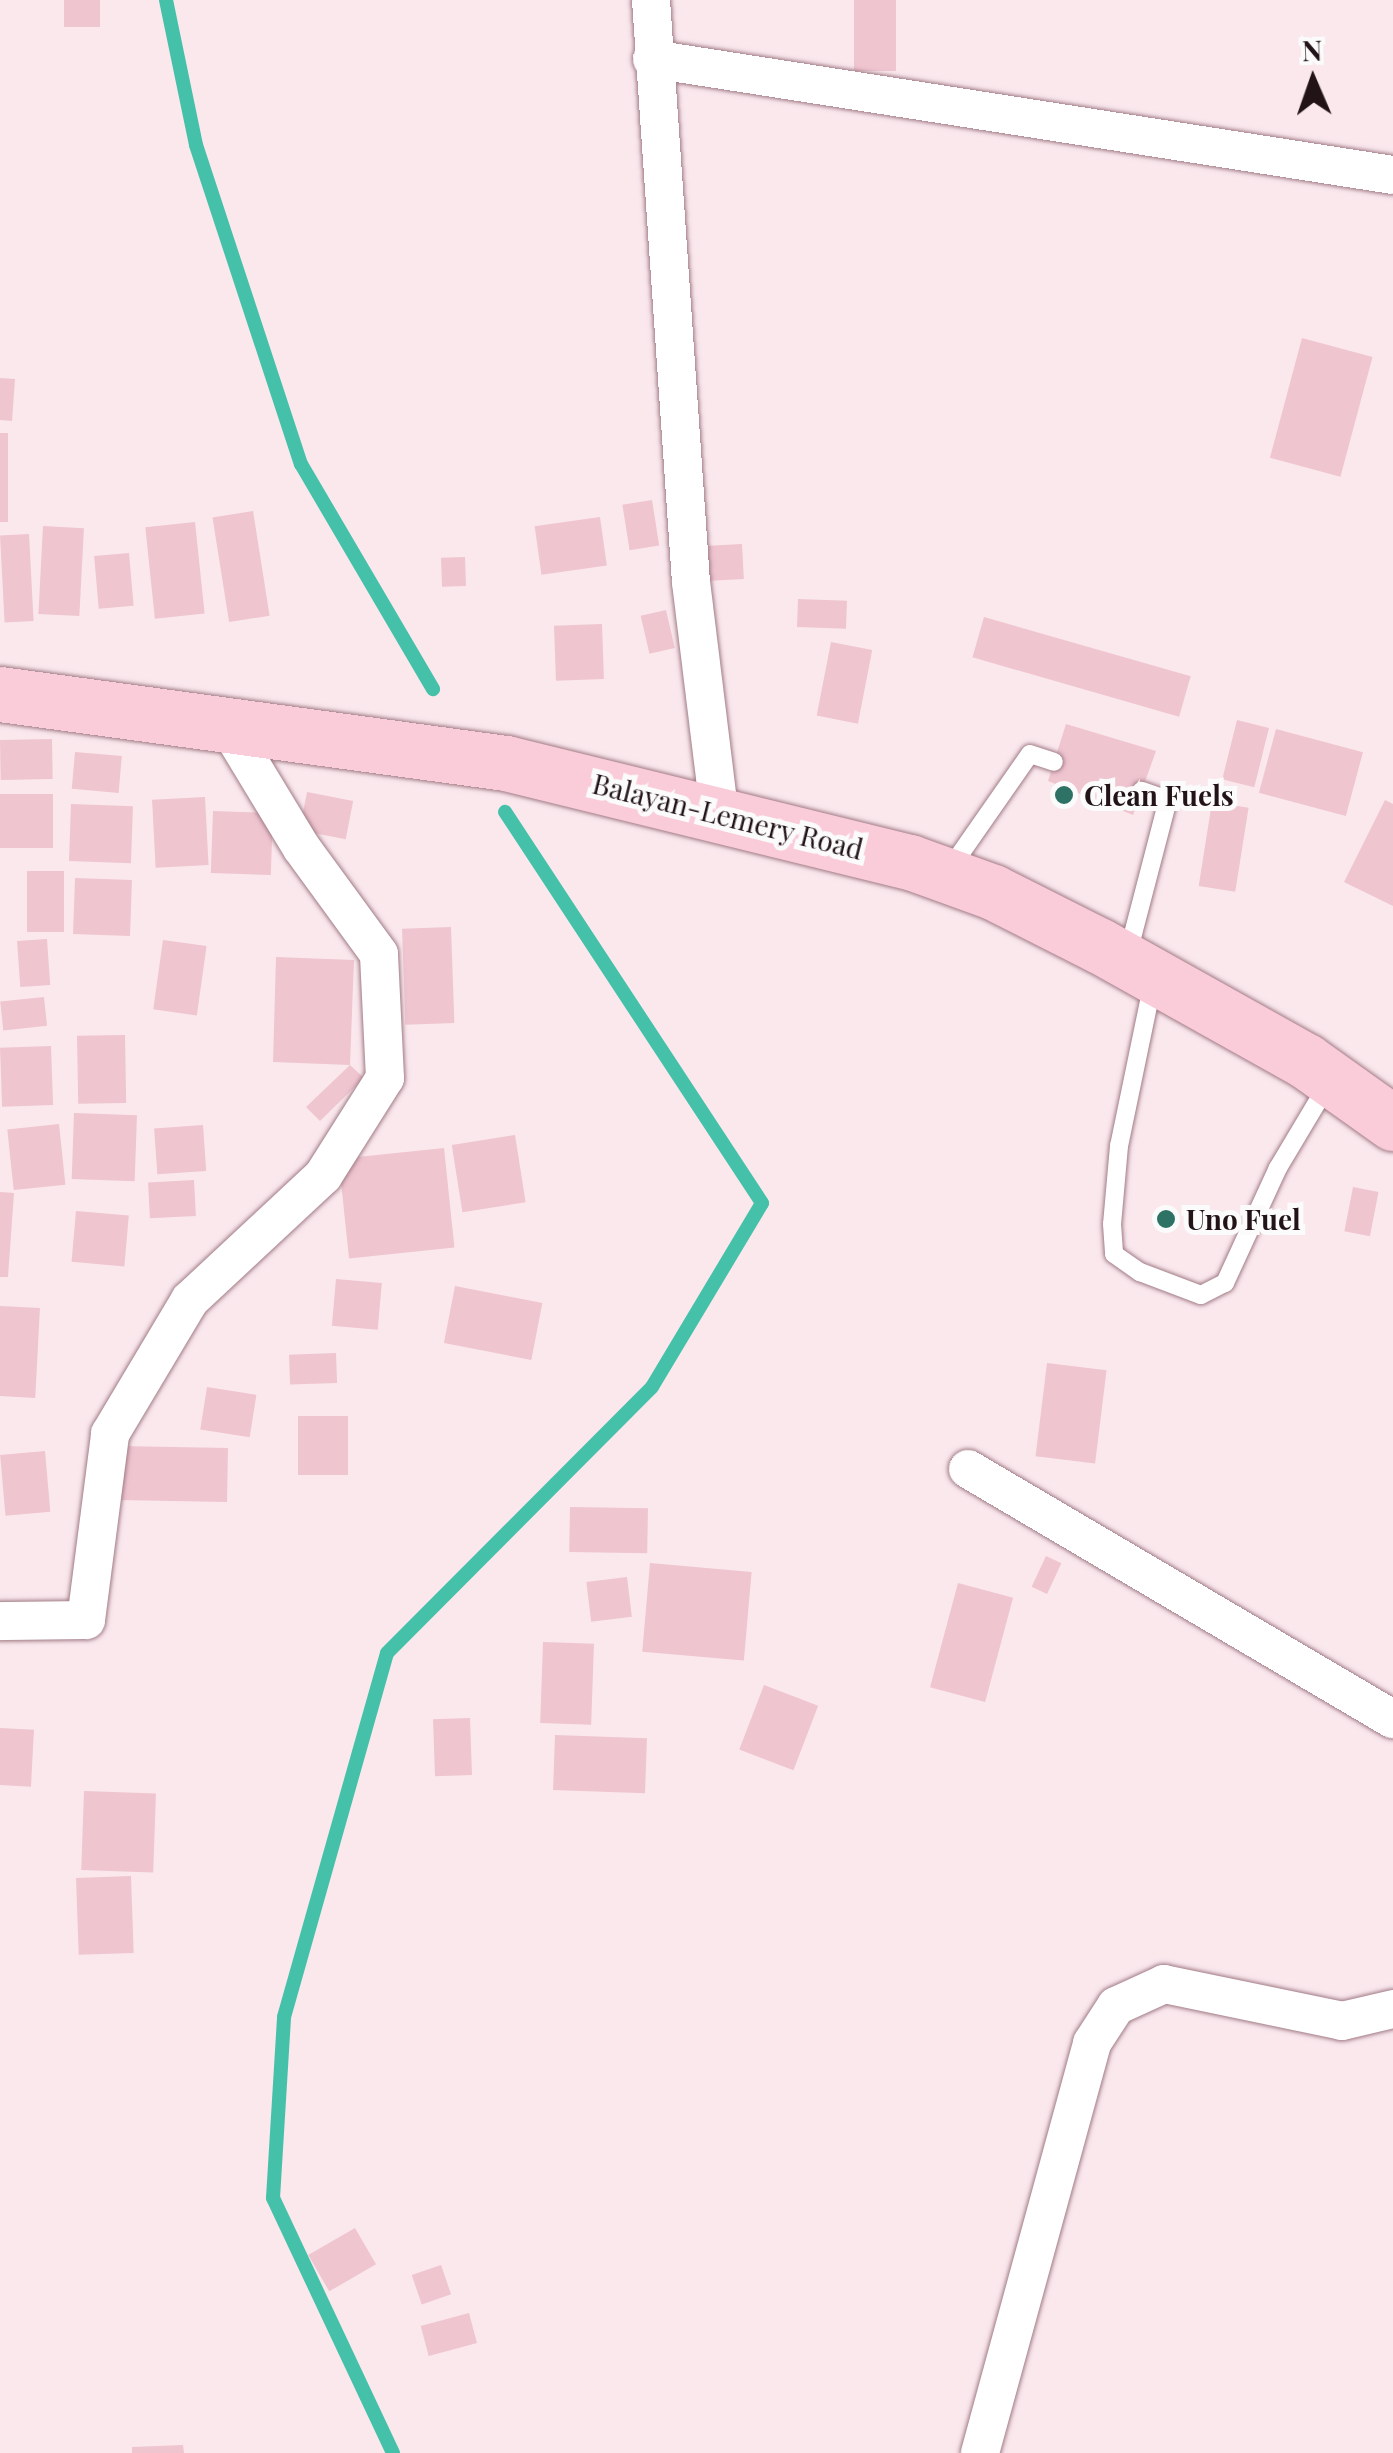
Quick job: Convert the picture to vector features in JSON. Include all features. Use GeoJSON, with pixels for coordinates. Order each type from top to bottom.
{"type":"FeatureCollection","features":[{"type":"Feature","properties":{"kind":"main road","name":"Balayan-Lemery Road"},"geometry":{"type":"LineString","coordinates":[[0,694],[224,720],[506,763],[718,810],[946,875],[1140,968],[1330,1080],[1393,1123]]}},
{"type":"Feature","properties":{"kind":"street"},"geometry":{"type":"LineString","coordinates":[[652,0],[652,59],[692,582],[718,810]]}},
{"type":"Feature","properties":{"kind":"street"},"geometry":{"type":"LineString","coordinates":[[652,59],[1393,175]]}},
{"type":"Feature","properties":{"kind":"street"},"geometry":{"type":"LineString","coordinates":[[0,1621],[86,1620],[110,1434],[190,1300],[323,1176],[385,1078],[379,954],[300,847],[224,720]]}},
{"type":"Feature","properties":{"kind":"street"},"geometry":{"type":"LineString","coordinates":[[968,1469],[1393,1719]]}},
{"type":"Feature","properties":{"kind":"street"},"geometry":{"type":"LineString","coordinates":[[980,2453],[1092,2043],[1116,2006],[1164,1984],[1342,2021],[1393,2009]]}},
{"type":"Feature","properties":{"kind":"lane"},"geometry":{"type":"LineString","coordinates":[[946,875],[1030,754],[1054,762]]}},
{"type":"Feature","properties":{"kind":"lane"},"geometry":{"type":"LineString","coordinates":[[1142,791],[1168,800],[1140,968],[1118,1146],[1112,1224],[1114,1254],[1140,1272],[1201,1295],[1225,1283],[1278,1168],[1330,1080]]}},
{"type":"Feature","properties":{"kind":"building"},"geometry":{"type":"Polygon","coordinates":[[[64,0],[100,0],[100,27],[64,27],[64,0]]]}},
{"type":"Feature","properties":{"kind":"building"},"geometry":{"type":"Polygon","coordinates":[[[854,0],[896,0],[896,71],[854,71],[854,0]]]}},
{"type":"Feature","properties":{"kind":"building"},"geometry":{"type":"Polygon","coordinates":[[[1302,338],[1373,357],[1340,477],[1270,458],[1302,338]]]}},
{"type":"Feature","properties":{"kind":"building"},"geometry":{"type":"Polygon","coordinates":[[[0,378],[15,379],[12,421],[0,420],[0,378]]]}},
{"type":"Feature","properties":{"kind":"building"},"geometry":{"type":"Polygon","coordinates":[[[0,433],[8,433],[8,522],[0,522],[0,433]]]}},
{"type":"Feature","properties":{"kind":"building"},"geometry":{"type":"Polygon","coordinates":[[[652,500],[659,545],[630,550],[622,505],[652,500]]]}},
{"type":"Feature","properties":{"kind":"building"},"geometry":{"type":"Polygon","coordinates":[[[253,511],[270,616],[229,622],[213,517],[253,511]]]}},
{"type":"Feature","properties":{"kind":"building"},"geometry":{"type":"Polygon","coordinates":[[[600,517],[607,566],[541,575],[535,526],[600,517]]]}},
{"type":"Feature","properties":{"kind":"building"},"geometry":{"type":"Polygon","coordinates":[[[195,522],[205,613],[155,619],[145,527],[195,522]]]}},
{"type":"Feature","properties":{"kind":"building"},"geometry":{"type":"Polygon","coordinates":[[[43,526],[84,528],[79,616],[38,614],[43,526]]]}},
{"type":"Feature","properties":{"kind":"building"},"geometry":{"type":"Polygon","coordinates":[[[29,534],[34,621],[5,622],[0,536],[29,534]]]}},
{"type":"Feature","properties":{"kind":"building"},"geometry":{"type":"Polygon","coordinates":[[[742,544],[744,579],[706,581],[704,546],[742,544]]]}},
{"type":"Feature","properties":{"kind":"building"},"geometry":{"type":"Polygon","coordinates":[[[129,553],[134,606],[99,609],[94,556],[129,553]]]}},
{"type":"Feature","properties":{"kind":"building"},"geometry":{"type":"Polygon","coordinates":[[[465,557],[466,586],[442,587],[441,558],[465,557]]]}},
{"type":"Feature","properties":{"kind":"building"},"geometry":{"type":"Polygon","coordinates":[[[798,599],[847,601],[846,629],[797,627],[798,599]]]}},
{"type":"Feature","properties":{"kind":"building"},"geometry":{"type":"Polygon","coordinates":[[[666,610],[675,648],[649,654],[641,616],[666,610]]]}},
{"type":"Feature","properties":{"kind":"building"},"geometry":{"type":"Polygon","coordinates":[[[984,617],[1191,676],[1179,717],[972,657],[984,617]]]}},
{"type":"Feature","properties":{"kind":"building"},"geometry":{"type":"Polygon","coordinates":[[[602,624],[604,679],[556,681],[554,626],[602,624]]]}},
{"type":"Feature","properties":{"kind":"building"},"geometry":{"type":"Polygon","coordinates":[[[831,642],[872,650],[858,724],[817,716],[831,642]]]}},
{"type":"Feature","properties":{"kind":"building"},"geometry":{"type":"Polygon","coordinates":[[[1237,720],[1269,728],[1254,787],[1222,779],[1237,720]]]}},
{"type":"Feature","properties":{"kind":"building"},"geometry":{"type":"Polygon","coordinates":[[[1066,724],[1156,751],[1133,815],[1048,781],[1066,724]]]}},
{"type":"Feature","properties":{"kind":"building"},"geometry":{"type":"Polygon","coordinates":[[[1276,729],[1363,752],[1346,816],[1259,793],[1276,729]]]}},
{"type":"Feature","properties":{"kind":"building"},"geometry":{"type":"Polygon","coordinates":[[[52,739],[53,779],[1,780],[0,740],[52,739]]]}},
{"type":"Feature","properties":{"kind":"building"},"geometry":{"type":"Polygon","coordinates":[[[75,752],[122,756],[119,793],[72,789],[75,752]]]}},
{"type":"Feature","properties":{"kind":"building"},"geometry":{"type":"Polygon","coordinates":[[[307,792],[353,801],[346,839],[300,830],[307,792]]]}},
{"type":"Feature","properties":{"kind":"building"},"geometry":{"type":"Polygon","coordinates":[[[0,794],[53,794],[53,848],[0,848],[0,794]]]}},
{"type":"Feature","properties":{"kind":"building"},"geometry":{"type":"Polygon","coordinates":[[[205,797],[209,865],[156,868],[152,800],[205,797]]]}},
{"type":"Feature","properties":{"kind":"building"},"geometry":{"type":"Polygon","coordinates":[[[1385,800],[1393,804],[1393,906],[1344,882],[1385,800]]]}},
{"type":"Feature","properties":{"kind":"building"},"geometry":{"type":"Polygon","coordinates":[[[1212,802],[1249,808],[1235,892],[1199,886],[1212,802]]]}},
{"type":"Feature","properties":{"kind":"building"},"geometry":{"type":"Polygon","coordinates":[[[71,804],[133,806],[131,863],[69,861],[71,804]]]}},
{"type":"Feature","properties":{"kind":"building"},"geometry":{"type":"Polygon","coordinates":[[[213,811],[273,813],[271,875],[211,873],[213,811]]]}},
{"type":"Feature","properties":{"kind":"building"},"geometry":{"type":"Polygon","coordinates":[[[27,871],[64,871],[64,932],[27,932],[27,871]]]}},
{"type":"Feature","properties":{"kind":"building"},"geometry":{"type":"Polygon","coordinates":[[[75,878],[132,880],[130,936],[73,934],[75,878]]]}},
{"type":"Feature","properties":{"kind":"building"},"geometry":{"type":"Polygon","coordinates":[[[451,927],[454,1023],[405,1025],[402,929],[451,927]]]}},
{"type":"Feature","properties":{"kind":"building"},"geometry":{"type":"Polygon","coordinates":[[[47,939],[50,985],[20,987],[17,941],[47,939]]]}},
{"type":"Feature","properties":{"kind":"building"},"geometry":{"type":"Polygon","coordinates":[[[163,940],[207,946],[197,1015],[153,1009],[163,940]]]}},
{"type":"Feature","properties":{"kind":"building"},"geometry":{"type":"Polygon","coordinates":[[[276,957],[354,960],[350,1065],[273,1062],[276,957]]]}},
{"type":"Feature","properties":{"kind":"building"},"geometry":{"type":"Polygon","coordinates":[[[44,997],[47,1026],[3,1030],[0,1002],[44,997]]]}},
{"type":"Feature","properties":{"kind":"building"},"geometry":{"type":"Polygon","coordinates":[[[125,1035],[126,1103],[78,1104],[77,1036],[125,1035]]]}},
{"type":"Feature","properties":{"kind":"building"},"geometry":{"type":"Polygon","coordinates":[[[51,1046],[53,1105],[2,1107],[0,1048],[51,1046]]]}},
{"type":"Feature","properties":{"kind":"building"},"geometry":{"type":"Polygon","coordinates":[[[350,1065],[364,1078],[320,1121],[306,1107],[350,1065]]]}},
{"type":"Feature","properties":{"kind":"building"},"geometry":{"type":"Polygon","coordinates":[[[74,1113],[137,1115],[135,1181],[72,1179],[74,1113]]]}},
{"type":"Feature","properties":{"kind":"building"},"geometry":{"type":"Polygon","coordinates":[[[59,1124],[65,1185],[14,1190],[7,1129],[59,1124]]]}},
{"type":"Feature","properties":{"kind":"building"},"geometry":{"type":"Polygon","coordinates":[[[203,1125],[206,1171],[157,1174],[154,1128],[203,1125]]]}},
{"type":"Feature","properties":{"kind":"building"},"geometry":{"type":"Polygon","coordinates":[[[515,1135],[526,1202],[462,1212],[452,1145],[515,1135]]]}},
{"type":"Feature","properties":{"kind":"building"},"geometry":{"type":"Polygon","coordinates":[[[444,1148],[454,1247],[349,1259],[339,1159],[444,1148]]]}},
{"type":"Feature","properties":{"kind":"building"},"geometry":{"type":"Polygon","coordinates":[[[194,1180],[196,1216],[150,1218],[148,1182],[194,1180]]]}},
{"type":"Feature","properties":{"kind":"building"},"geometry":{"type":"Polygon","coordinates":[[[1353,1187],[1379,1192],[1370,1236],[1344,1231],[1353,1187]]]}},
{"type":"Feature","properties":{"kind":"building"},"geometry":{"type":"Polygon","coordinates":[[[0,1192],[14,1193],[8,1277],[0,1277],[0,1192]]]}},
{"type":"Feature","properties":{"kind":"building"},"geometry":{"type":"Polygon","coordinates":[[[76,1211],[129,1216],[124,1266],[72,1262],[76,1211]]]}},
{"type":"Feature","properties":{"kind":"building"},"geometry":{"type":"Polygon","coordinates":[[[336,1279],[382,1283],[378,1330],[332,1326],[336,1279]]]}},
{"type":"Feature","properties":{"kind":"building"},"geometry":{"type":"Polygon","coordinates":[[[455,1286],[542,1303],[531,1360],[444,1343],[455,1286]]]}},
{"type":"Feature","properties":{"kind":"building"},"geometry":{"type":"Polygon","coordinates":[[[0,1306],[40,1308],[35,1398],[0,1396],[0,1306]]]}},
{"type":"Feature","properties":{"kind":"building"},"geometry":{"type":"Polygon","coordinates":[[[336,1353],[337,1383],[290,1385],[289,1355],[336,1353]]]}},
{"type":"Feature","properties":{"kind":"building"},"geometry":{"type":"Polygon","coordinates":[[[1047,1363],[1107,1370],[1095,1464],[1036,1456],[1047,1363]]]}},
{"type":"Feature","properties":{"kind":"building"},"geometry":{"type":"Polygon","coordinates":[[[207,1387],[256,1395],[250,1437],[200,1429],[207,1387]]]}},
{"type":"Feature","properties":{"kind":"building"},"geometry":{"type":"Polygon","coordinates":[[[298,1416],[348,1416],[348,1475],[298,1475],[298,1416]]]}},
{"type":"Feature","properties":{"kind":"building"},"geometry":{"type":"Polygon","coordinates":[[[119,1446],[228,1448],[227,1502],[118,1500],[119,1446]]]}},
{"type":"Feature","properties":{"kind":"building"},"geometry":{"type":"Polygon","coordinates":[[[45,1451],[50,1512],[5,1516],[0,1455],[45,1451]]]}},
{"type":"Feature","properties":{"kind":"building"},"geometry":{"type":"Polygon","coordinates":[[[570,1507],[648,1508],[647,1553],[569,1552],[570,1507]]]}},
{"type":"Feature","properties":{"kind":"building"},"geometry":{"type":"Polygon","coordinates":[[[1046,1556],[1061,1563],[1047,1594],[1032,1587],[1046,1556]]]}},
{"type":"Feature","properties":{"kind":"building"},"geometry":{"type":"Polygon","coordinates":[[[650,1563],[752,1572],[744,1661],[642,1652],[650,1563]]]}},
{"type":"Feature","properties":{"kind":"building"},"geometry":{"type":"Polygon","coordinates":[[[627,1577],[632,1617],[591,1622],[586,1582],[627,1577]]]}},
{"type":"Feature","properties":{"kind":"building"},"geometry":{"type":"Polygon","coordinates":[[[958,1583],[1013,1598],[985,1702],[930,1687],[958,1583]]]}},
{"type":"Feature","properties":{"kind":"building"},"geometry":{"type":"Polygon","coordinates":[[[543,1642],[594,1644],[591,1725],[540,1723],[543,1642]]]}},
{"type":"Feature","properties":{"kind":"building"},"geometry":{"type":"Polygon","coordinates":[[[764,1685],[818,1706],[793,1770],[739,1749],[764,1685]]]}},
{"type":"Feature","properties":{"kind":"building"},"geometry":{"type":"Polygon","coordinates":[[[470,1718],[472,1775],[435,1776],[433,1719],[470,1718]]]}},
{"type":"Feature","properties":{"kind":"building"},"geometry":{"type":"Polygon","coordinates":[[[0,1728],[34,1730],[31,1787],[0,1785],[0,1728]]]}},
{"type":"Feature","properties":{"kind":"building"},"geometry":{"type":"Polygon","coordinates":[[[555,1735],[647,1738],[645,1793],[553,1790],[555,1735]]]}},
{"type":"Feature","properties":{"kind":"building"},"geometry":{"type":"Polygon","coordinates":[[[84,1791],[156,1794],[153,1872],[81,1870],[84,1791]]]}},
{"type":"Feature","properties":{"kind":"building"},"geometry":{"type":"Polygon","coordinates":[[[131,1876],[134,1953],[79,1955],[76,1878],[131,1876]]]}},
{"type":"Feature","properties":{"kind":"building"},"geometry":{"type":"Polygon","coordinates":[[[355,2228],[376,2264],[329,2291],[308,2255],[355,2228]]]}},
{"type":"Feature","properties":{"kind":"building"},"geometry":{"type":"Polygon","coordinates":[[[441,2265],[451,2294],[422,2304],[412,2275],[441,2265]]]}},
{"type":"Feature","properties":{"kind":"building"},"geometry":{"type":"Polygon","coordinates":[[[469,2313],[477,2343],[429,2356],[421,2326],[469,2313]]]}},
{"type":"Feature","properties":{"kind":"building"},"geometry":{"type":"Polygon","coordinates":[[[183,2445],[184,2453],[132,2453],[132,2447],[183,2445]]]}},
{"type":"Feature","properties":{"kind":"waterway"},"geometry":{"type":"LineString","coordinates":[[166,0],[196,145],[301,464],[433,689]]}},
{"type":"Feature","properties":{"kind":"waterway"},"geometry":{"type":"LineString","coordinates":[[393,2453],[273,2198],[284,2017],[387,1653],[652,1387],[762,1203],[505,812]]}},
{"type":"Feature","properties":{"kind":"place","name":"Clean Fuels"},"geometry":{"type":"Point","coordinates":[1064,795]}},
{"type":"Feature","properties":{"kind":"place","name":"Uno Fuel"},"geometry":{"type":"Point","coordinates":[1166,1219]}}]}
